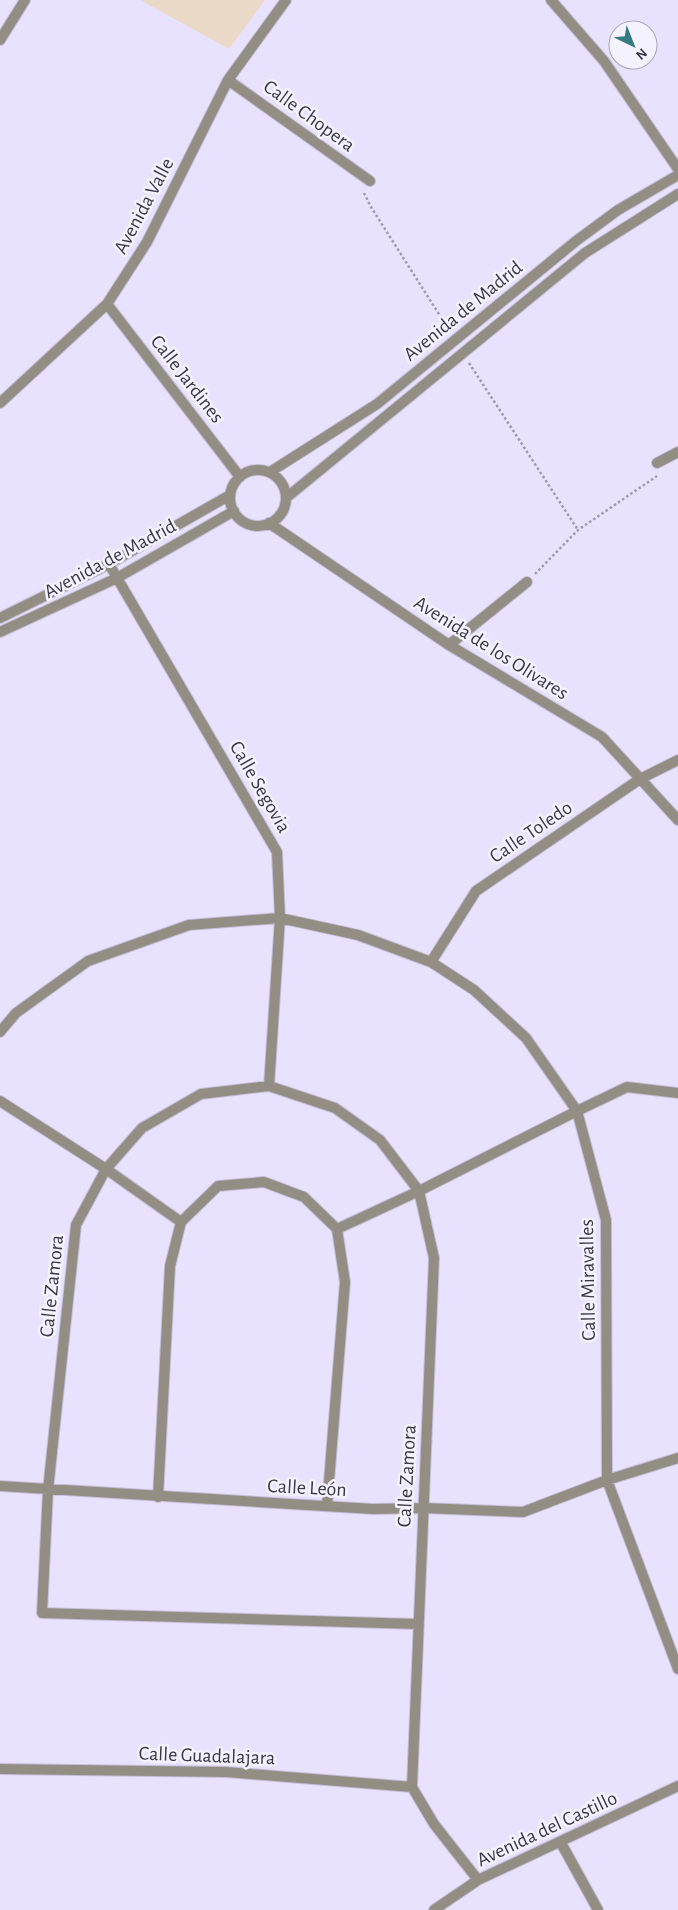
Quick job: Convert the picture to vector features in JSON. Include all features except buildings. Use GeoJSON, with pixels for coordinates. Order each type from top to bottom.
{"type":"FeatureCollection","features":[{"type":"Feature","properties":{"kind":"street"},"geometry":{"type":"LineString","coordinates":[[0,40],[25,0]]}},
{"type":"Feature","properties":{"kind":"street","name":"Avenida Valle"},"geometry":{"type":"LineString","coordinates":[[0,403],[107,304],[147,242],[228,80],[286,0]]}},
{"type":"Feature","properties":{"kind":"street"},"geometry":{"type":"LineString","coordinates":[[551,0],[604,61],[678,168]]}},
{"type":"Feature","properties":{"kind":"street","name":"Calle Chopera"},"geometry":{"type":"LineString","coordinates":[[228,80],[370,181]]}},
{"type":"Feature","properties":{"kind":"street","name":"Avenida de Madrid"},"geometry":{"type":"LineString","coordinates":[[270,472],[377,404],[576,241],[618,210],[678,175]]}},
{"type":"Feature","properties":{"kind":"street","name":"Avenida de Madrid"},"geometry":{"type":"LineString","coordinates":[[286,498],[585,253],[678,194]]}},
{"type":"Feature","properties":{"kind":"street","name":"Calle Jardines"},"geometry":{"type":"LineString","coordinates":[[107,304],[240,477]]}},
{"type":"Feature","properties":{"kind":"street"},"geometry":{"type":"LineString","coordinates":[[657,463],[678,452]]}},
{"type":"Feature","properties":{"kind":"street"},"geometry":{"type":"LineString","coordinates":[[254,470],[270,472],[281,482],[286,498],[284,510],[278,518],[269,524],[258,526],[245,522],[234,512],[230,494],[233,486],[240,477],[254,470]]}},
{"type":"Feature","properties":{"kind":"street","name":"Avenida de Madrid"},"geometry":{"type":"LineString","coordinates":[[0,618],[109,564],[230,494]]}},
{"type":"Feature","properties":{"kind":"street","name":"Avenida de Madrid"},"geometry":{"type":"LineString","coordinates":[[0,632],[117,578],[234,512]]}},
{"type":"Feature","properties":{"kind":"street","name":"Avenida de los Olivares"},"geometry":{"type":"LineString","coordinates":[[269,524],[449,645],[602,737],[678,820]]}},
{"type":"Feature","properties":{"kind":"street","name":"Calle Segovia"},"geometry":{"type":"LineString","coordinates":[[109,564],[278,852],[280,918],[269,1086]]}},
{"type":"Feature","properties":{"kind":"street"},"geometry":{"type":"LineString","coordinates":[[449,645],[528,582]]}},
{"type":"Feature","properties":{"kind":"street","name":"Calle Toledo"},"geometry":{"type":"LineString","coordinates":[[431,962],[476,891],[640,779],[678,760]]}},
{"type":"Feature","properties":{"kind":"street","name":"Calle Miravalles"},"geometry":{"type":"LineString","coordinates":[[0,1032],[16,1013],[88,961],[189,925],[280,918],[358,935],[431,962],[474,990],[526,1038],[577,1111],[606,1220],[607,1480],[678,1670]]}},
{"type":"Feature","properties":{"kind":"street","name":"Calle Zamora"},"geometry":{"type":"LineString","coordinates":[[412,1787],[417,1624],[424,1508],[434,1258],[419,1191],[380,1140],[335,1108],[269,1086],[201,1094],[142,1128],[106,1169],[76,1224],[48,1490],[42,1613],[417,1624]]}},
{"type":"Feature","properties":{"kind":"street"},"geometry":{"type":"LineString","coordinates":[[337,1229],[419,1191],[627,1087],[678,1093]]}},
{"type":"Feature","properties":{"kind":"street"},"geometry":{"type":"LineString","coordinates":[[0,1100],[106,1169],[181,1222]]}},
{"type":"Feature","properties":{"kind":"street"},"geometry":{"type":"LineString","coordinates":[[158,1497],[170,1266],[181,1222],[218,1186],[264,1182],[304,1196],[337,1229],[345,1282],[327,1506]]}},
{"type":"Feature","properties":{"kind":"street","name":"Calle León"},"geometry":{"type":"LineString","coordinates":[[0,1486],[373,1509],[424,1508],[523,1512],[607,1480],[678,1458]]}},
{"type":"Feature","properties":{"kind":"street","name":"Calle Guadalajara"},"geometry":{"type":"LineString","coordinates":[[0,1769],[226,1772],[412,1787]]}},
{"type":"Feature","properties":{"kind":"street","name":"Avenida del Castillo"},"geometry":{"type":"LineString","coordinates":[[434,1910],[478,1880],[561,1843],[678,1786]]}},
{"type":"Feature","properties":{"kind":"street"},"geometry":{"type":"LineString","coordinates":[[412,1787],[434,1824],[478,1880]]}},
{"type":"Feature","properties":{"kind":"street"},"geometry":{"type":"LineString","coordinates":[[561,1843],[598,1910]]}},
{"type":"Feature","properties":{"kind":"path"},"geometry":{"type":"LineString","coordinates":[[354,171],[370,207],[455,340]]}},
{"type":"Feature","properties":{"kind":"path"},"geometry":{"type":"LineString","coordinates":[[462,354],[578,530]]}},
{"type":"Feature","properties":{"kind":"path"},"geometry":{"type":"LineString","coordinates":[[528,582],[578,530],[656,478],[666,458]]}},
{"type":"Feature","properties":{"kind":"shaded area"},"geometry":{"type":"Polygon","coordinates":[[[140,0],[265,0],[229,49],[140,0]]]}}]}
